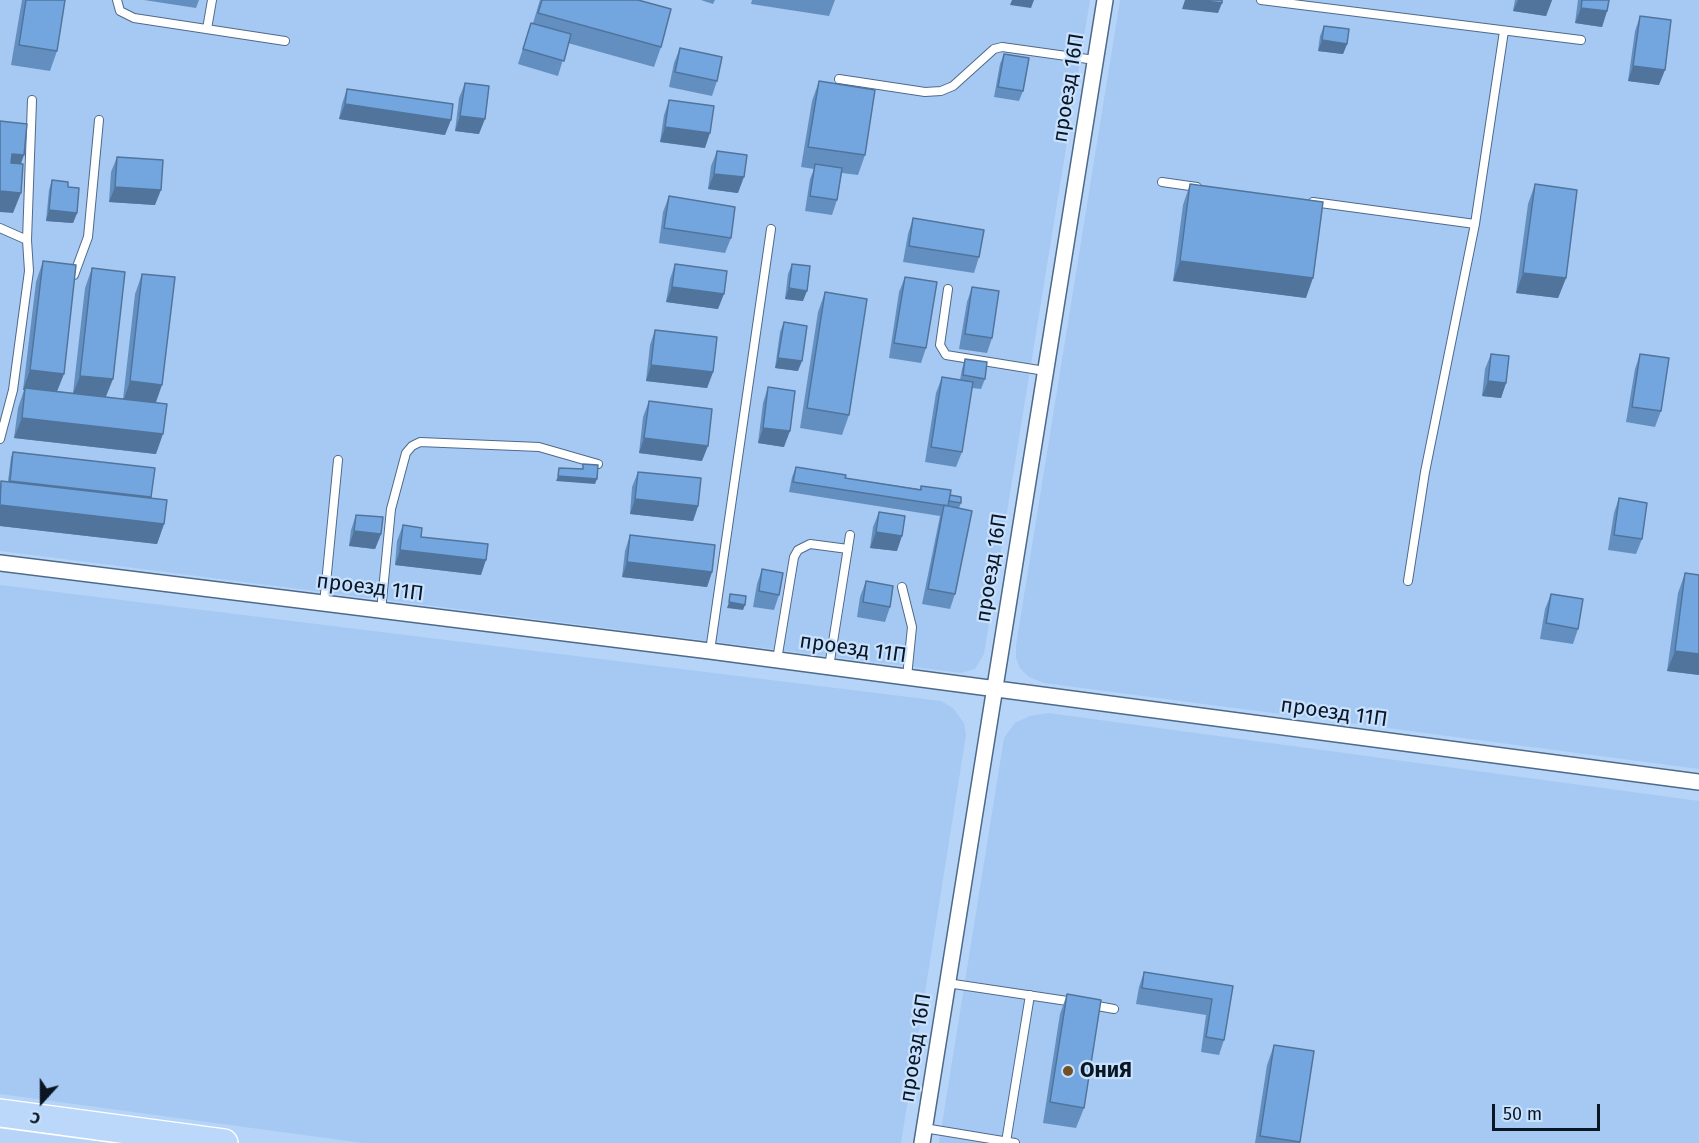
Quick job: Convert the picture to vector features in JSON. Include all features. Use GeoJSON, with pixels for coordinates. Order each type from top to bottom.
{"type":"FeatureCollection","features":[{"type":"Feature","properties":{"kind":"highway"},"geometry":{"type":"LineString","coordinates":[[0,1113],[224,1143]]}},
{"type":"Feature","properties":{"kind":"street","name":"проезд 16П"},"geometry":{"type":"LineString","coordinates":[[923,1136],[1105,0]]}},
{"type":"Feature","properties":{"kind":"street","name":"проезд 11П"},"geometry":{"type":"LineString","coordinates":[[0,563],[710,651],[1699,782]]}},
{"type":"Feature","properties":{"kind":"lane"},"geometry":{"type":"LineString","coordinates":[[117,0],[120,10],[134,18],[285,41]]}},
{"type":"Feature","properties":{"kind":"lane"},"geometry":{"type":"LineString","coordinates":[[207,29],[212,0]]}},
{"type":"Feature","properties":{"kind":"lane"},"geometry":{"type":"LineString","coordinates":[[1261,0],[1581,40]]}},
{"type":"Feature","properties":{"kind":"lane"},"geometry":{"type":"LineString","coordinates":[[1408,581],[1425,472],[1475,224],[1504,31]]}},
{"type":"Feature","properties":{"kind":"lane"},"geometry":{"type":"LineString","coordinates":[[839,79],[925,92],[941,91],[953,86],[994,49],[1002,47],[1095,60]]}},
{"type":"Feature","properties":{"kind":"lane"},"geometry":{"type":"LineString","coordinates":[[0,439],[13,390],[29,271],[27,240],[32,100]]}},
{"type":"Feature","properties":{"kind":"lane"},"geometry":{"type":"LineString","coordinates":[[63,274],[74,275],[88,237],[99,120]]}},
{"type":"Feature","properties":{"kind":"lane"},"geometry":{"type":"LineString","coordinates":[[1162,183],[1208,189]]}},
{"type":"Feature","properties":{"kind":"lane"},"geometry":{"type":"LineString","coordinates":[[1301,201],[1475,224]]}},
{"type":"Feature","properties":{"kind":"lane"},"geometry":{"type":"LineString","coordinates":[[0,228],[27,240]]}},
{"type":"Feature","properties":{"kind":"lane"},"geometry":{"type":"LineString","coordinates":[[710,651],[771,229]]}},
{"type":"Feature","properties":{"kind":"lane"},"geometry":{"type":"LineString","coordinates":[[29,271],[40,272]]}},
{"type":"Feature","properties":{"kind":"lane"},"geometry":{"type":"LineString","coordinates":[[948,289],[940,345],[946,355],[1045,371]]}},
{"type":"Feature","properties":{"kind":"lane"},"geometry":{"type":"LineString","coordinates":[[381,611],[391,509],[406,453],[412,446],[420,442],[539,447],[598,464]]}},
{"type":"Feature","properties":{"kind":"lane"},"geometry":{"type":"LineString","coordinates":[[324,604],[338,460]]}},
{"type":"Feature","properties":{"kind":"lane"},"geometry":{"type":"LineString","coordinates":[[830,667],[850,535]]}},
{"type":"Feature","properties":{"kind":"lane"},"geometry":{"type":"LineString","coordinates":[[777,660],[794,557],[798,550],[810,544],[848,549]]}},
{"type":"Feature","properties":{"kind":"lane"},"geometry":{"type":"LineString","coordinates":[[902,587],[912,627],[907,677]]}},
{"type":"Feature","properties":{"kind":"lane"},"geometry":{"type":"LineString","coordinates":[[947,982],[1114,1009]]}},
{"type":"Feature","properties":{"kind":"lane"},"geometry":{"type":"LineString","coordinates":[[923,1136],[1011,1142],[1030,995]]}},
{"type":"Feature","properties":{"kind":"shaded area"},"geometry":{"type":"Polygon","coordinates":[[[0,0],[1090,0],[984,654],[975,669],[961,673],[0,551],[0,0]]]}},
{"type":"Feature","properties":{"kind":"shaded area"},"geometry":{"type":"Polygon","coordinates":[[[1120,0],[1699,0],[1699,769],[1044,683],[1029,677],[1020,668],[1016,658],[1016,645],[1120,0]]]}},
{"type":"Feature","properties":{"kind":"shaded area"},"geometry":{"type":"Polygon","coordinates":[[[0,585],[941,701],[953,708],[964,723],[966,735],[901,1143],[363,1143],[0,1094],[0,585]]]}},
{"type":"Feature","properties":{"kind":"shaded area"},"geometry":{"type":"Polygon","coordinates":[[[1048,713],[1699,801],[1699,1143],[939,1143],[1004,738],[1015,723],[1030,716],[1048,713]]]}},
{"type":"Feature","properties":{"kind":"building"},"geometry":{"type":"Polygon","coordinates":[[[26,0],[65,0],[57,51],[19,45],[26,0]]]}},
{"type":"Feature","properties":{"kind":"building"},"geometry":{"type":"Polygon","coordinates":[[[542,0],[638,0],[671,9],[661,47],[538,13],[542,0]]]}},
{"type":"Feature","properties":{"kind":"building"},"geometry":{"type":"Polygon","coordinates":[[[1197,0],[1222,0],[1222,3],[1197,0]]]}},
{"type":"Feature","properties":{"kind":"building"},"geometry":{"type":"Polygon","coordinates":[[[1582,0],[1609,0],[1607,11],[1581,8],[1582,0]]]}},
{"type":"Feature","properties":{"kind":"building"},"geometry":{"type":"Polygon","coordinates":[[[1640,16],[1671,20],[1665,70],[1633,66],[1640,16]]]}},
{"type":"Feature","properties":{"kind":"building"},"geometry":{"type":"Polygon","coordinates":[[[531,23],[571,34],[564,61],[523,49],[531,23]]]}},
{"type":"Feature","properties":{"kind":"building"},"geometry":{"type":"Polygon","coordinates":[[[1324,26],[1349,29],[1347,44],[1322,40],[1324,26]]]}},
{"type":"Feature","properties":{"kind":"building"},"geometry":{"type":"Polygon","coordinates":[[[680,48],[722,57],[717,81],[675,72],[680,48]]]}},
{"type":"Feature","properties":{"kind":"building"},"geometry":{"type":"Polygon","coordinates":[[[1004,54],[1029,58],[1023,91],[998,87],[1004,54]]]}},
{"type":"Feature","properties":{"kind":"building"},"geometry":{"type":"Polygon","coordinates":[[[819,81],[875,90],[865,155],[808,147],[819,81]]]}},
{"type":"Feature","properties":{"kind":"building"},"geometry":{"type":"Polygon","coordinates":[[[465,83],[489,86],[485,119],[460,116],[465,83]]]}},
{"type":"Feature","properties":{"kind":"building"},"geometry":{"type":"Polygon","coordinates":[[[347,89],[453,104],[451,120],[345,104],[347,89]]]}},
{"type":"Feature","properties":{"kind":"building"},"geometry":{"type":"Polygon","coordinates":[[[669,100],[714,106],[710,133],[665,127],[669,100]]]}},
{"type":"Feature","properties":{"kind":"building"},"geometry":{"type":"Polygon","coordinates":[[[0,121],[27,124],[24,155],[12,154],[11,163],[23,164],[21,193],[0,191],[0,121]]]}},
{"type":"Feature","properties":{"kind":"building"},"geometry":{"type":"Polygon","coordinates":[[[717,151],[747,155],[744,177],[714,174],[717,151]]]}},
{"type":"Feature","properties":{"kind":"building"},"geometry":{"type":"Polygon","coordinates":[[[117,157],[163,160],[161,190],[115,187],[117,157]]]}},
{"type":"Feature","properties":{"kind":"building"},"geometry":{"type":"Polygon","coordinates":[[[815,164],[842,168],[837,200],[810,196],[815,164]]]}},
{"type":"Feature","properties":{"kind":"building"},"geometry":{"type":"Polygon","coordinates":[[[52,180],[68,182],[68,187],[79,188],[77,213],[49,210],[52,180]]]}},
{"type":"Feature","properties":{"kind":"building"},"geometry":{"type":"Polygon","coordinates":[[[1190,184],[1323,202],[1313,278],[1180,261],[1190,184]]]}},
{"type":"Feature","properties":{"kind":"building"},"geometry":{"type":"Polygon","coordinates":[[[1535,184],[1577,190],[1566,278],[1523,273],[1535,184]]]}},
{"type":"Feature","properties":{"kind":"building"},"geometry":{"type":"Polygon","coordinates":[[[669,196],[735,207],[731,238],[664,228],[669,196]]]}},
{"type":"Feature","properties":{"kind":"building"},"geometry":{"type":"Polygon","coordinates":[[[913,218],[984,230],[979,257],[909,246],[913,218]]]}},
{"type":"Feature","properties":{"kind":"building"},"geometry":{"type":"Polygon","coordinates":[[[43,261],[76,265],[64,374],[30,370],[43,261]]]}},
{"type":"Feature","properties":{"kind":"building"},"geometry":{"type":"Polygon","coordinates":[[[675,264],[727,271],[724,294],[672,287],[675,264]]]}},
{"type":"Feature","properties":{"kind":"building"},"geometry":{"type":"Polygon","coordinates":[[[792,264],[810,266],[807,291],[789,288],[792,264]]]}},
{"type":"Feature","properties":{"kind":"building"},"geometry":{"type":"Polygon","coordinates":[[[92,268],[125,272],[113,379],[80,376],[92,268]]]}},
{"type":"Feature","properties":{"kind":"building"},"geometry":{"type":"Polygon","coordinates":[[[142,274],[175,277],[162,385],[130,381],[142,274]]]}},
{"type":"Feature","properties":{"kind":"building"},"geometry":{"type":"Polygon","coordinates":[[[905,277],[937,282],[926,348],[894,343],[905,277]]]}},
{"type":"Feature","properties":{"kind":"building"},"geometry":{"type":"Polygon","coordinates":[[[972,287],[999,291],[992,338],[965,334],[972,287]]]}},
{"type":"Feature","properties":{"kind":"building"},"geometry":{"type":"Polygon","coordinates":[[[825,292],[867,299],[849,415],[807,408],[825,292]]]}},
{"type":"Feature","properties":{"kind":"building"},"geometry":{"type":"Polygon","coordinates":[[[784,322],[807,326],[802,361],[778,358],[784,322]]]}},
{"type":"Feature","properties":{"kind":"building"},"geometry":{"type":"Polygon","coordinates":[[[655,330],[717,337],[713,372],[651,365],[655,330]]]}},
{"type":"Feature","properties":{"kind":"building"},"geometry":{"type":"Polygon","coordinates":[[[1491,354],[1509,356],[1506,383],[1488,381],[1491,354]]]}},
{"type":"Feature","properties":{"kind":"building"},"geometry":{"type":"Polygon","coordinates":[[[1640,354],[1669,358],[1661,411],[1632,407],[1640,354]]]}},
{"type":"Feature","properties":{"kind":"building"},"geometry":{"type":"Polygon","coordinates":[[[965,359],[987,362],[985,379],[963,375],[965,359]]]}},
{"type":"Feature","properties":{"kind":"building"},"geometry":{"type":"Polygon","coordinates":[[[942,377],[973,382],[962,452],[931,447],[942,377]]]}},
{"type":"Feature","properties":{"kind":"building"},"geometry":{"type":"Polygon","coordinates":[[[768,387],[795,391],[790,431],[763,428],[768,387]]]}},
{"type":"Feature","properties":{"kind":"building"},"geometry":{"type":"Polygon","coordinates":[[[25,388],[167,404],[163,434],[22,418],[25,388]]]}},
{"type":"Feature","properties":{"kind":"building"},"geometry":{"type":"Polygon","coordinates":[[[649,401],[712,409],[708,446],[644,438],[649,401]]]}},
{"type":"Feature","properties":{"kind":"building"},"geometry":{"type":"Polygon","coordinates":[[[13,452],[155,468],[151,497],[10,481],[13,452]]]}},
{"type":"Feature","properties":{"kind":"building"},"geometry":{"type":"Polygon","coordinates":[[[583,464],[598,465],[597,479],[558,476],[559,468],[583,469],[583,464]]]}},
{"type":"Feature","properties":{"kind":"building"},"geometry":{"type":"Polygon","coordinates":[[[796,467],[846,475],[845,478],[921,490],[921,486],[951,490],[948,506],[793,482],[796,467]]]}},
{"type":"Feature","properties":{"kind":"building"},"geometry":{"type":"Polygon","coordinates":[[[638,472],[701,478],[698,506],[635,499],[638,472]]]}},
{"type":"Feature","properties":{"kind":"building"},"geometry":{"type":"Polygon","coordinates":[[[1,481],[167,500],[164,524],[0,505],[1,481]]]}},
{"type":"Feature","properties":{"kind":"building"},"geometry":{"type":"Polygon","coordinates":[[[950,495],[961,497],[961,503],[949,501],[950,495]]]}},
{"type":"Feature","properties":{"kind":"building"},"geometry":{"type":"Polygon","coordinates":[[[1619,498],[1647,503],[1642,539],[1614,535],[1619,498]]]}},
{"type":"Feature","properties":{"kind":"building"},"geometry":{"type":"Polygon","coordinates":[[[944,505],[972,511],[955,594],[928,589],[944,505]]]}},
{"type":"Feature","properties":{"kind":"building"},"geometry":{"type":"Polygon","coordinates":[[[879,512],[905,516],[902,536],[876,532],[879,512]]]}},
{"type":"Feature","properties":{"kind":"building"},"geometry":{"type":"Polygon","coordinates":[[[356,515],[383,517],[381,534],[354,531],[356,515]]]}},
{"type":"Feature","properties":{"kind":"building"},"geometry":{"type":"Polygon","coordinates":[[[403,525],[422,528],[421,537],[488,544],[486,560],[400,550],[403,525]]]}},
{"type":"Feature","properties":{"kind":"building"},"geometry":{"type":"Polygon","coordinates":[[[630,535],[715,545],[712,572],[627,562],[630,535]]]}},
{"type":"Feature","properties":{"kind":"building"},"geometry":{"type":"Polygon","coordinates":[[[762,569],[783,573],[779,595],[759,591],[762,569]]]}},
{"type":"Feature","properties":{"kind":"building"},"geometry":{"type":"Polygon","coordinates":[[[1685,573],[1699,575],[1699,654],[1675,651],[1685,573]]]}},
{"type":"Feature","properties":{"kind":"building"},"geometry":{"type":"Polygon","coordinates":[[[866,581],[893,586],[890,607],[863,602],[866,581]]]}},
{"type":"Feature","properties":{"kind":"building"},"geometry":{"type":"Polygon","coordinates":[[[730,594],[746,596],[745,605],[729,602],[730,594]]]}},
{"type":"Feature","properties":{"kind":"building"},"geometry":{"type":"Polygon","coordinates":[[[1551,594],[1583,599],[1578,629],[1546,623],[1551,594]]]}},
{"type":"Feature","properties":{"kind":"building"},"geometry":{"type":"Polygon","coordinates":[[[1144,972],[1233,986],[1224,1040],[1206,1037],[1212,999],[1142,988],[1144,972]]]}},
{"type":"Feature","properties":{"kind":"building","name":"ОниЯ"},"geometry":{"type":"Polygon","coordinates":[[[1067,994],[1101,1000],[1084,1108],[1050,1102],[1067,994]]]}},
{"type":"Feature","properties":{"kind":"building"},"geometry":{"type":"Polygon","coordinates":[[[1274,1045],[1314,1051],[1300,1142],[1260,1136],[1274,1045]]]}},
{"type":"Feature","properties":{"kind":"place","name":"ОниЯ"},"geometry":{"type":"Point","coordinates":[1068,1071]}}]}
